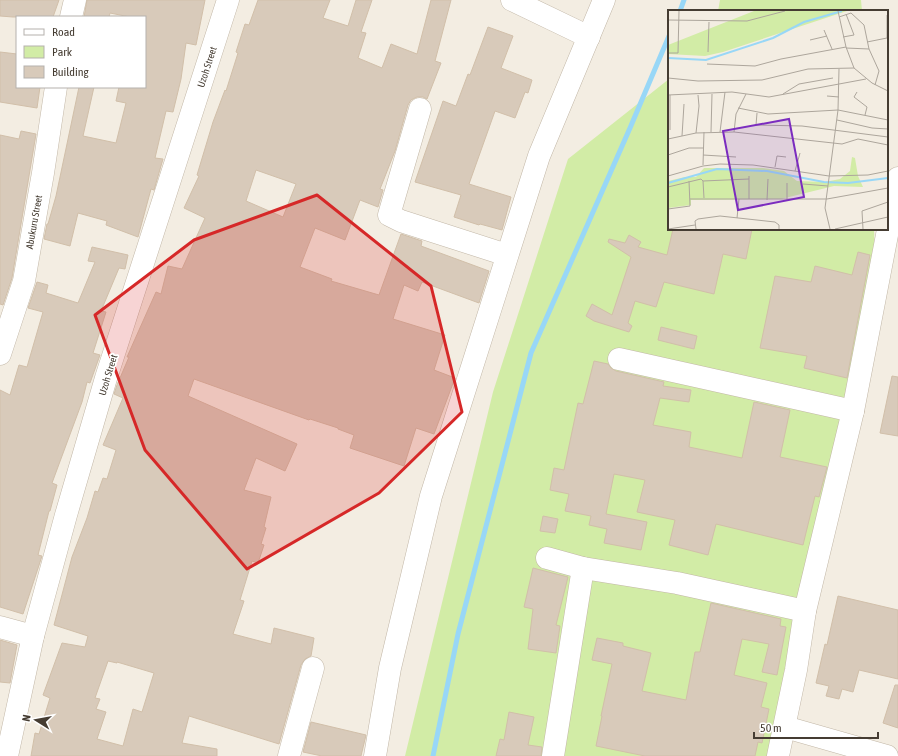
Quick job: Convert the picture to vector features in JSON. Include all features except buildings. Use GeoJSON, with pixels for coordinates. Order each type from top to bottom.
{"type":"FeatureCollection","features":[{"type":"Feature","properties":{"kind":"street"},"geometry":{"type":"LineString","coordinates":[[71,16],[75,0]]}},
{"type":"Feature","properties":{"kind":"street","name":"Uzoh Street"},"geometry":{"type":"LineString","coordinates":[[7,756],[33,636],[106,378],[228,0]]}},
{"type":"Feature","properties":{"kind":"street"},"geometry":{"type":"LineString","coordinates":[[512,0],[589,38]]}},
{"type":"Feature","properties":{"kind":"street"},"geometry":{"type":"LineString","coordinates":[[375,756],[390,668],[431,496],[539,156],[604,0]]}},
{"type":"Feature","properties":{"kind":"street","name":"Abukuru Street"},"geometry":{"type":"LineString","coordinates":[[0,354],[24,281],[56,88]]}},
{"type":"Feature","properties":{"kind":"street"},"geometry":{"type":"LineString","coordinates":[[420,109],[389,215],[401,221],[507,255]]}},
{"type":"Feature","properties":{"kind":"street"},"geometry":{"type":"LineString","coordinates":[[888,217],[894,184]]}},
{"type":"Feature","properties":{"kind":"street"},"geometry":{"type":"LineString","coordinates":[[778,756],[796,670],[805,611],[853,412],[886,230]]}},
{"type":"Feature","properties":{"kind":"street"},"geometry":{"type":"LineString","coordinates":[[619,359],[853,412]]}},
{"type":"Feature","properties":{"kind":"street"},"geometry":{"type":"LineString","coordinates":[[547,558],[583,568],[676,583],[805,611]]}},
{"type":"Feature","properties":{"kind":"street"},"geometry":{"type":"LineString","coordinates":[[553,756],[583,568]]}},
{"type":"Feature","properties":{"kind":"street"},"geometry":{"type":"LineString","coordinates":[[0,627],[33,636]]}},
{"type":"Feature","properties":{"kind":"street"},"geometry":{"type":"LineString","coordinates":[[289,756],[313,668]]}},
{"type":"Feature","properties":{"kind":"street"},"geometry":{"type":"LineString","coordinates":[[785,727],[887,756]]}},
{"type":"Feature","properties":{"kind":"highlighted area"},"geometry":{"type":"Polygon","coordinates":[[[317,195],[431,286],[462,412],[379,493],[247,569],[145,450],[95,315],[194,240],[317,195]]]}},
{"type":"Feature","properties":{"kind":"green space"},"geometry":{"type":"Polygon","coordinates":[[[720,0],[861,0],[862,10],[718,10],[720,0]]]}},
{"type":"Feature","properties":{"kind":"green space"},"geometry":{"type":"Polygon","coordinates":[[[668,80],[668,230],[874,230],[875,259],[777,756],[405,756],[493,392],[568,159],[668,80]]]}},
{"type":"Feature","properties":{"kind":"waterway"},"geometry":{"type":"LineString","coordinates":[[680,10],[684,0]]}},
{"type":"Feature","properties":{"kind":"waterway"},"geometry":{"type":"LineString","coordinates":[[433,756],[458,634],[531,353],[668,38]]}}]}
